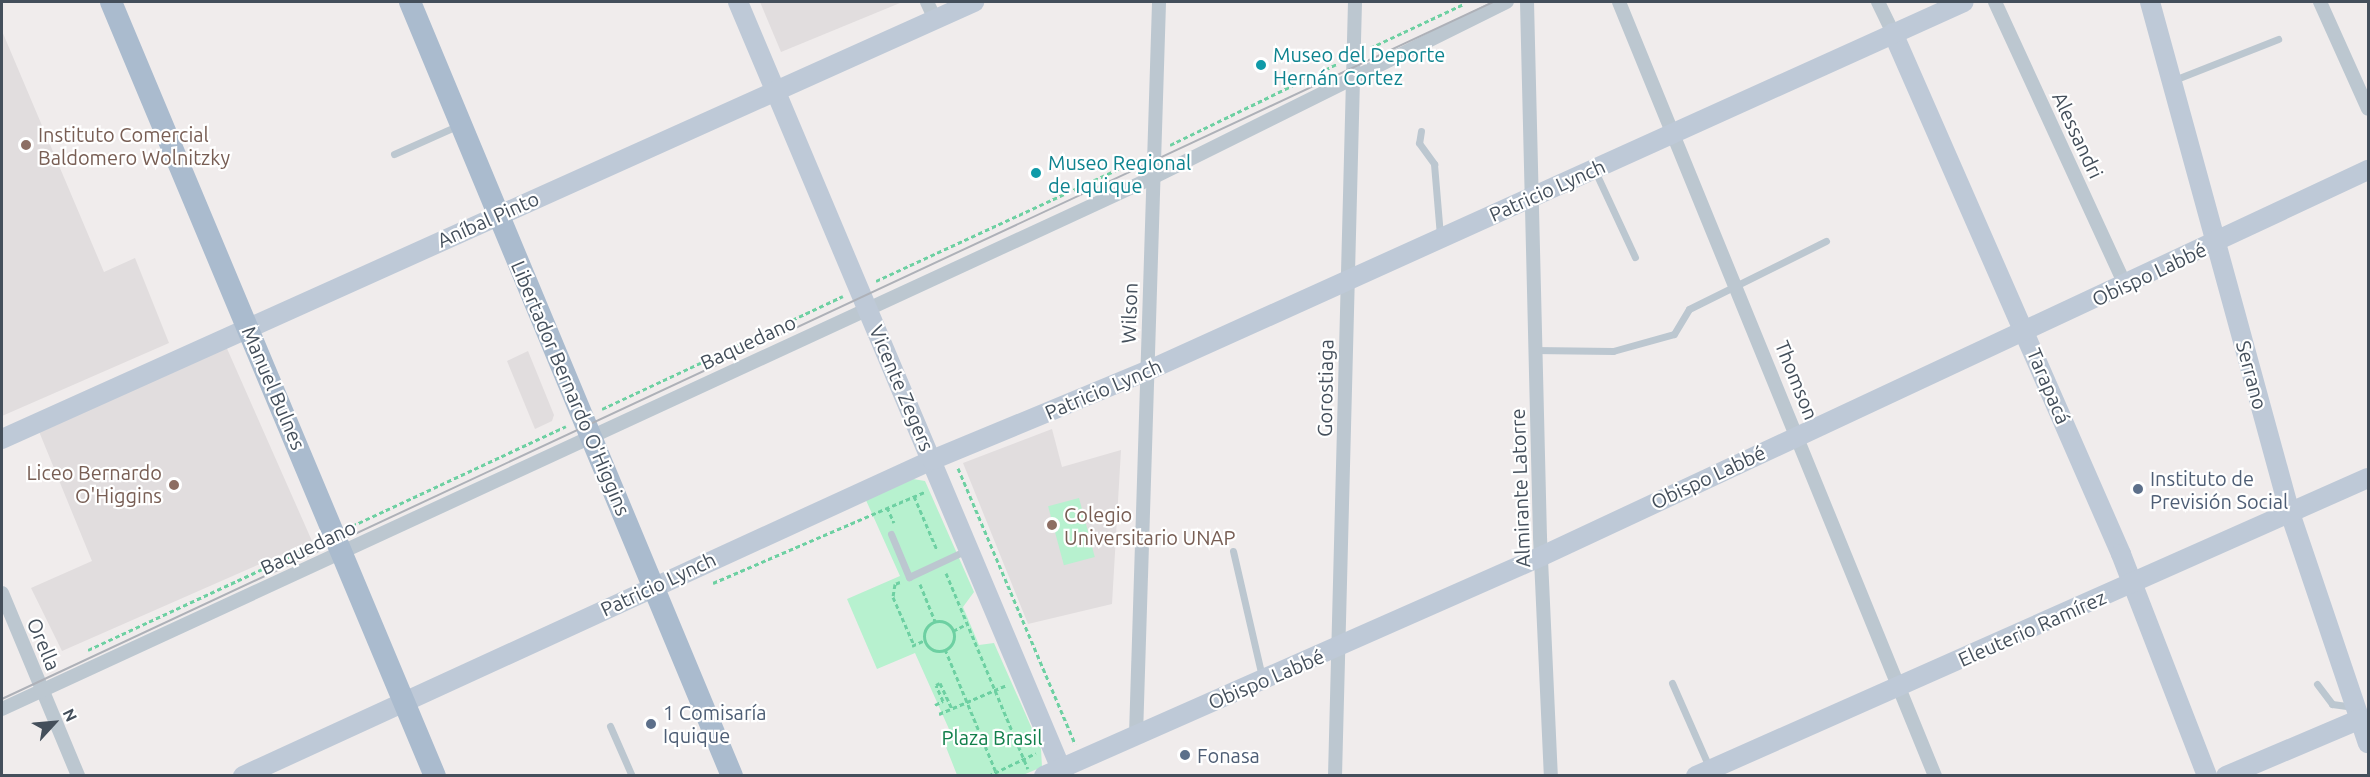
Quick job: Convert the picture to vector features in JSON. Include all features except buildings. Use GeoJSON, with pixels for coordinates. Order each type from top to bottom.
{"type":"FeatureCollection","features":[{"type":"Feature","properties":{"kind":"main road","name":"Manuel Bulnes"},"geometry":{"type":"LineString","coordinates":[[111,2],[249,327],[435,776]]}},
{"type":"Feature","properties":{"kind":"main road","name":"Libertador Bernardo O'Higgins"},"geometry":{"type":"LineString","coordinates":[[410,2],[732,776]]}},
{"type":"Feature","properties":{"kind":"street","name":"Vicente Zegers"},"geometry":{"type":"LineString","coordinates":[[738,2],[1052,746],[1056,773]]}},
{"type":"Feature","properties":{"kind":"street","name":"Aníbal Pinto"},"geometry":{"type":"LineString","coordinates":[[2,439],[776,89],[931,10],[974,2]]}},
{"type":"Feature","properties":{"kind":"street","name":"Wilson"},"geometry":{"type":"LineString","coordinates":[[1136,735],[1159,2]]}},
{"type":"Feature","properties":{"kind":"street","name":"Gorostiaga"},"geometry":{"type":"LineString","coordinates":[[1335,776],[1351,79],[1355,2]]}},
{"type":"Feature","properties":{"kind":"street","name":"Baquedano"},"geometry":{"type":"LineString","coordinates":[[2,709],[339,543],[587,427],[868,307],[1154,177],[1508,2]]}},
{"type":"Feature","properties":{"kind":"street","name":"Almirante Latorre"},"geometry":{"type":"LineString","coordinates":[[1527,2],[1534,350],[1551,776]]}},
{"type":"Feature","properties":{"kind":"street","name":"Thomson"},"geometry":{"type":"LineString","coordinates":[[1619,2],[1798,434],[1935,776]]}},
{"type":"Feature","properties":{"kind":"street","name":"Tarapacá"},"geometry":{"type":"LineString","coordinates":[[1878,2],[2026,331],[2133,583],[2207,776]]}},
{"type":"Feature","properties":{"kind":"street","name":"Patricio Lynch"},"geometry":{"type":"LineString","coordinates":[[243,776],[904,472],[1147,371],[1964,2]]}},
{"type":"Feature","properties":{"kind":"street","name":"Alessandri"},"geometry":{"type":"LineString","coordinates":[[1995,2],[2125,285]]}},
{"type":"Feature","properties":{"kind":"street","name":"Serrano"},"geometry":{"type":"LineString","coordinates":[[2150,2],[2290,513],[2362,714],[2368,743]]}},
{"type":"Feature","properties":{"kind":"street"},"geometry":{"type":"LineString","coordinates":[[2320,2],[2368,109]]}},
{"type":"Feature","properties":{"kind":"street","name":"Obispo Labbé"},"geometry":{"type":"LineString","coordinates":[[1056,773],[1081,759],[1542,556],[1798,434],[2026,331],[2368,170]]}},
{"type":"Feature","properties":{"kind":"street","name":"Eleuterio Ramírez"},"geometry":{"type":"LineString","coordinates":[[1702,772],[2368,478]]}},
{"type":"Feature","properties":{"kind":"street","name":"Orella"},"geometry":{"type":"LineString","coordinates":[[2,593],[78,776]]}},
{"type":"Feature","properties":{"kind":"street"},"geometry":{"type":"LineString","coordinates":[[2226,776],[2362,714]]}},
{"type":"Feature","properties":{"kind":"lane"},"geometry":{"type":"LineString","coordinates":[[2172,81],[2278,39]]}},
{"type":"Feature","properties":{"kind":"lane"},"geometry":{"type":"LineString","coordinates":[[394,154],[461,124]]}},
{"type":"Feature","properties":{"kind":"lane"},"geometry":{"type":"LineString","coordinates":[[1421,130],[1419,143],[1434,164],[1440,238]]}},
{"type":"Feature","properties":{"kind":"lane"},"geometry":{"type":"LineString","coordinates":[[1594,169],[1635,257]]}},
{"type":"Feature","properties":{"kind":"lane"},"geometry":{"type":"LineString","coordinates":[[1534,350],[1613,351],[1674,334],[1689,309],[1826,241]]}},
{"type":"Feature","properties":{"kind":"lane"},"geometry":{"type":"LineString","coordinates":[[891,534],[909,577],[969,549]]}},
{"type":"Feature","properties":{"kind":"lane"},"geometry":{"type":"LineString","coordinates":[[1233,551],[1263,680]]}},
{"type":"Feature","properties":{"kind":"lane"},"geometry":{"type":"LineString","coordinates":[[1672,683],[1702,772]]}},
{"type":"Feature","properties":{"kind":"lane"},"geometry":{"type":"LineString","coordinates":[[2317,684],[2331,704],[2362,714]]}},
{"type":"Feature","properties":{"kind":"lane"},"geometry":{"type":"LineString","coordinates":[[610,726],[632,776]]}},
{"type":"Feature","properties":{"kind":"path"},"geometry":{"type":"LineString","coordinates":[[78,654],[339,543],[587,427],[860,288],[1154,152],[1468,2]]}},
{"type":"Feature","properties":{"kind":"path"},"geometry":{"type":"LineString","coordinates":[[951,452],[1081,759]]}},
{"type":"Feature","properties":{"kind":"path"},"geometry":{"type":"LineString","coordinates":[[904,472],[1032,776]]}},
{"type":"Feature","properties":{"kind":"path"},"geometry":{"type":"LineString","coordinates":[[704,587],[914,496],[941,481]]}},
{"type":"Feature","properties":{"kind":"path"},"geometry":{"type":"LineString","coordinates":[[909,577],[895,584],[893,597],[913,646],[925,640]]}},
{"type":"Feature","properties":{"kind":"path"},"geometry":{"type":"LineString","coordinates":[[935,621],[944,622],[953,631],[952,643],[945,649],[935,650],[925,640],[925,630],[935,621]]}},
{"type":"Feature","properties":{"kind":"path"},"geometry":{"type":"LineString","coordinates":[[953,631],[967,624]]}},
{"type":"Feature","properties":{"kind":"path"},"geometry":{"type":"LineString","coordinates":[[945,649],[996,772]]}},
{"type":"Feature","properties":{"kind":"path"},"geometry":{"type":"LineString","coordinates":[[935,705],[943,701],[936,685],[940,682],[952,709]]}},
{"type":"Feature","properties":{"kind":"path"},"geometry":{"type":"LineString","coordinates":[[939,714],[1012,684]]}},
{"type":"Feature","properties":{"kind":"path"},"geometry":{"type":"LineString","coordinates":[[988,776],[1052,746]]}},
{"type":"Feature","properties":{"kind":"shaded area"},"geometry":{"type":"Polygon","coordinates":[[[760,2],[900,2],[900,3],[781,52],[760,2]]]}},
{"type":"Feature","properties":{"kind":"shaded area","name":"Instituto Comercial Baldomero Wolnitzky"},"geometry":{"type":"Polygon","coordinates":[[[2,31],[104,272],[135,258],[169,343],[2,416],[2,31]]]}},
{"type":"Feature","properties":{"kind":"shaded area","name":"Liceo Bernardo O'Higgins"},"geometry":{"type":"Polygon","coordinates":[[[225,344],[312,541],[62,651],[31,588],[92,561],[38,429],[225,344]]]}},
{"type":"Feature","properties":{"kind":"shaded area"},"geometry":{"type":"Polygon","coordinates":[[[528,351],[554,415],[552,421],[535,429],[507,361],[528,351]]]}},
{"type":"Feature","properties":{"kind":"shaded area","name":"Colegio Universitario UNAP"},"geometry":{"type":"Polygon","coordinates":[[[1052,429],[1062,467],[1121,450],[1112,604],[1028,624],[963,463],[1052,429]]]}},
{"type":"Feature","properties":{"kind":"green space","name":"Plaza Brasil"},"geometry":{"type":"Polygon","coordinates":[[[913,479],[925,481],[974,592],[963,607],[979,645],[994,643],[1041,749],[1042,767],[1023,775],[957,775],[944,742],[953,738],[915,653],[877,669],[847,599],[900,576],[865,498],[913,479]]]}},
{"type":"Feature","properties":{"kind":"green space"},"geometry":{"type":"Polygon","coordinates":[[[1079,498],[1095,557],[1064,565],[1048,506],[1079,498]]]}},
{"type":"Feature","properties":{"kind":"tram line"},"geometry":{"type":"LineString","coordinates":[[2,699],[1493,2]]}},
{"type":"Feature","properties":{"kind":"place","name":"Museo del Deporte Hernán Cortez"},"geometry":{"type":"Point","coordinates":[1261,65]}},
{"type":"Feature","properties":{"kind":"place","name":"Instituto Comercial Baldomero Wolnitzky"},"geometry":{"type":"Point","coordinates":[26,145]}},
{"type":"Feature","properties":{"kind":"place","name":"Museo Regional de Iquique"},"geometry":{"type":"Point","coordinates":[1036,173]}},
{"type":"Feature","properties":{"kind":"place","name":"Liceo Bernardo O'Higgins"},"geometry":{"type":"Point","coordinates":[174,485]}},
{"type":"Feature","properties":{"kind":"place","name":"Instituto de Previsión Social"},"geometry":{"type":"Point","coordinates":[2138,489]}},
{"type":"Feature","properties":{"kind":"place","name":"Colegio Universitario UNAP"},"geometry":{"type":"Point","coordinates":[1052,525]}},
{"type":"Feature","properties":{"kind":"place","name":"1 Comisaría Iquique"},"geometry":{"type":"Point","coordinates":[651,724]}},
{"type":"Feature","properties":{"kind":"place","name":"Fonasa"},"geometry":{"type":"Point","coordinates":[1185,755]}}]}
